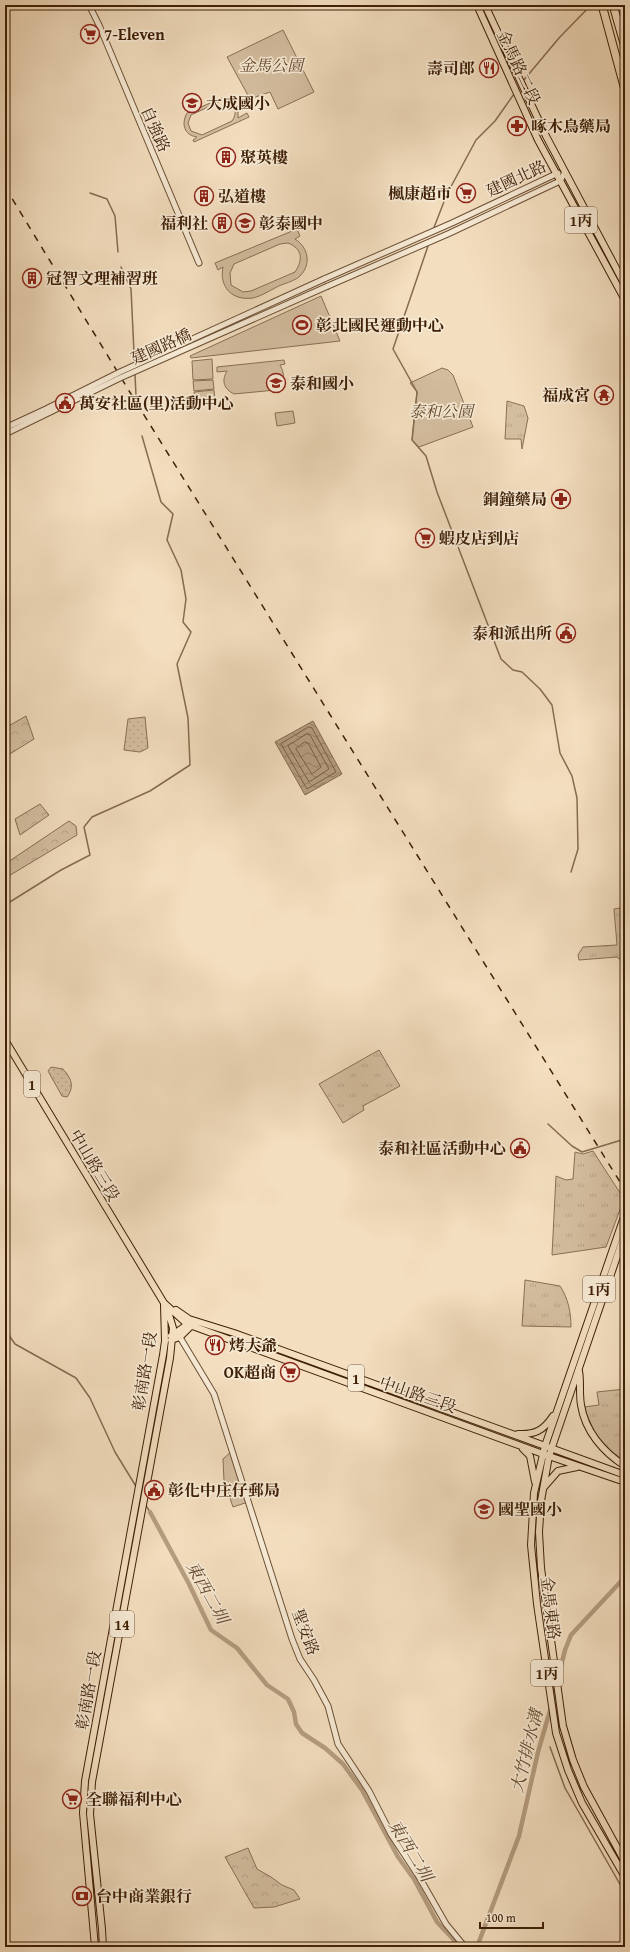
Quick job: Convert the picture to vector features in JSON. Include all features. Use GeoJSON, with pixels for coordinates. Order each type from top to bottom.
{"type":"FeatureCollection","features":[{"type":"Feature","properties":{"kind":"highway"},"geometry":{"type":"LineString","coordinates":[[602,5],[625,90]]}},
{"type":"Feature","properties":{"kind":"highway"},"geometry":{"type":"LineString","coordinates":[[614,5],[625,47]]}},
{"type":"Feature","properties":{"kind":"main road","name":"金馬路二段"},"geometry":{"type":"LineString","coordinates":[[477,5],[538,140],[556,173]]}},
{"type":"Feature","properties":{"kind":"main road","name":"金馬路二段"},"geometry":{"type":"LineString","coordinates":[[485,5],[546,136],[565,172]]}},
{"type":"Feature","properties":{"kind":"main road","name":"1丙"},"geometry":{"type":"LineString","coordinates":[[565,172],[625,285]]}},
{"type":"Feature","properties":{"kind":"main road","name":"1丙"},"geometry":{"type":"LineString","coordinates":[[556,173],[625,300]]}},
{"type":"Feature","properties":{"kind":"main road","name":"中山路三段"},"geometry":{"type":"LineString","coordinates":[[5,1040],[164,1303],[191,1323],[543,1454],[625,1482]]}},
{"type":"Feature","properties":{"kind":"main road","name":"1丙"},"geometry":{"type":"LineString","coordinates":[[552,1449],[576,1366],[625,1214]]}},
{"type":"Feature","properties":{"kind":"main road","name":"1丙"},"geometry":{"type":"LineString","coordinates":[[545,1446],[625,1233]]}},
{"type":"Feature","properties":{"kind":"main road","name":"彰南路一段"},"geometry":{"type":"LineString","coordinates":[[103,1947],[90,1814],[92,1782],[175,1334],[170,1314],[164,1303]]}},
{"type":"Feature","properties":{"kind":"main road","name":"彰南路一段"},"geometry":{"type":"LineString","coordinates":[[95,1947],[83,1813],[85,1781],[165,1341],[164,1303]]}},
{"type":"Feature","properties":{"kind":"main road","name":"中山路三段"},"geometry":{"type":"LineString","coordinates":[[191,1323],[234,1333],[625,1475]]}},
{"type":"Feature","properties":{"kind":"main road"},"geometry":{"type":"LineString","coordinates":[[165,1341],[191,1323]]}},
{"type":"Feature","properties":{"kind":"main road"},"geometry":{"type":"LineString","coordinates":[[576,1366],[581,1407],[588,1429],[608,1453],[625,1466]]}},
{"type":"Feature","properties":{"kind":"main road"},"geometry":{"type":"LineString","coordinates":[[509,1433],[528,1434],[544,1428],[558,1408]]}},
{"type":"Feature","properties":{"kind":"main road"},"geometry":{"type":"LineString","coordinates":[[513,1442],[526,1451],[530,1456],[536,1485]]}},
{"type":"Feature","properties":{"kind":"main road","name":"金馬東路"},"geometry":{"type":"LineString","coordinates":[[545,1446],[536,1485],[531,1526],[534,1575],[556,1733],[568,1770],[582,1803],[625,1877]]}},
{"type":"Feature","properties":{"kind":"main road","name":"金馬東路"},"geometry":{"type":"LineString","coordinates":[[552,1449],[543,1488],[539,1532],[541,1568],[563,1726],[573,1760],[584,1787],[625,1862]]}},
{"type":"Feature","properties":{"kind":"main road"},"geometry":{"type":"LineString","coordinates":[[543,1488],[558,1471],[579,1467]]}},
{"type":"Feature","properties":{"kind":"street","name":"自強路"},"geometry":{"type":"LineString","coordinates":[[88,5],[99,25],[199,263]]}},
{"type":"Feature","properties":{"kind":"street","name":"建國北路"},"geometry":{"type":"LineString","coordinates":[[324,279],[452,223],[556,173],[565,172]]}},
{"type":"Feature","properties":{"kind":"street","name":"建國北路"},"geometry":{"type":"LineString","coordinates":[[328,286],[450,233],[560,181],[565,172]]}},
{"type":"Feature","properties":{"kind":"street","name":"建國路橋"},"geometry":{"type":"LineString","coordinates":[[5,428],[120,372],[324,279]]}},
{"type":"Feature","properties":{"kind":"street","name":"建國路橋"},"geometry":{"type":"LineString","coordinates":[[5,434],[120,378],[328,286]]}},
{"type":"Feature","properties":{"kind":"street","name":"聖安路"},"geometry":{"type":"LineString","coordinates":[[175,1334],[214,1394],[292,1639],[300,1659],[317,1685],[328,1706],[338,1744],[369,1791],[391,1834],[418,1875],[446,1924],[465,1947]]}},
{"type":"Feature","properties":{"kind":"green space","name":"金馬公園"},"geometry":{"type":"Polygon","coordinates":[[[283,30],[314,92],[278,109],[270,92],[250,99],[227,57],[283,30]]]}},
{"type":"Feature","properties":{"kind":"green space"},"geometry":{"type":"Polygon","coordinates":[[[222,98],[232,100],[238,106],[238,118],[247,113],[249,117],[194,142],[193,140],[197,137],[189,134],[184,125],[187,113],[222,98]],[[221,101],[191,115],[188,123],[191,131],[202,135],[232,121],[235,114],[234,107],[229,102],[221,101]]]}},
{"type":"Feature","properties":{"kind":"green space"},"geometry":{"type":"Polygon","coordinates":[[[297,229],[300,236],[295,239],[303,246],[307,256],[306,266],[300,276],[253,298],[233,295],[225,286],[223,281],[223,267],[218,270],[215,263],[297,229]],[[288,243],[280,244],[234,264],[230,273],[231,285],[243,292],[251,291],[295,272],[298,268],[300,255],[297,248],[288,243]]]}},
{"type":"Feature","properties":{"kind":"green space"},"geometry":{"type":"Polygon","coordinates":[[[321,296],[340,341],[191,358],[190,356],[321,296]]]}},
{"type":"Feature","properties":{"kind":"green space"},"geometry":{"type":"Polygon","coordinates":[[[212,359],[213,379],[193,380],[192,361],[212,359]]]}},
{"type":"Feature","properties":{"kind":"green space"},"geometry":{"type":"Polygon","coordinates":[[[284,360],[285,364],[280,365],[284,379],[282,385],[276,390],[234,394],[228,390],[224,384],[224,378],[227,371],[217,372],[217,367],[284,360]]]}},
{"type":"Feature","properties":{"kind":"green space","name":"泰和公園"},"geometry":{"type":"Polygon","coordinates":[[[442,368],[448,370],[453,375],[473,427],[419,447],[412,440],[417,392],[410,383],[442,368]]]}},
{"type":"Feature","properties":{"kind":"green space"},"geometry":{"type":"Polygon","coordinates":[[[213,380],[214,389],[194,391],[193,381],[213,380]]]}},
{"type":"Feature","properties":{"kind":"green space"},"geometry":{"type":"Polygon","coordinates":[[[214,390],[215,400],[195,402],[194,392],[214,390]]]}},
{"type":"Feature","properties":{"kind":"green space"},"geometry":{"type":"Polygon","coordinates":[[[507,401],[524,406],[528,418],[522,449],[521,439],[505,439],[507,401]]]}},
{"type":"Feature","properties":{"kind":"green space"},"geometry":{"type":"Polygon","coordinates":[[[293,411],[295,423],[277,426],[275,413],[293,411]]]}},
{"type":"Feature","properties":{"kind":"green space"},"geometry":{"type":"Polygon","coordinates":[[[26,716],[34,739],[5,757],[5,728],[26,716]]]}},
{"type":"Feature","properties":{"kind":"green space"},"geometry":{"type":"Polygon","coordinates":[[[145,717],[148,748],[140,752],[124,750],[128,719],[145,717]]]}},
{"type":"Feature","properties":{"kind":"green space"},"geometry":{"type":"Polygon","coordinates":[[[40,804],[49,815],[20,835],[15,819],[40,804]]]}},
{"type":"Feature","properties":{"kind":"green space"},"geometry":{"type":"Polygon","coordinates":[[[69,821],[76,826],[77,835],[7,877],[5,873],[5,864],[69,821]]]}},
{"type":"Feature","properties":{"kind":"green space"},"geometry":{"type":"Polygon","coordinates":[[[625,907],[625,959],[619,959],[617,957],[579,960],[578,955],[583,947],[617,945],[614,909],[625,907]]]}},
{"type":"Feature","properties":{"kind":"green space"},"geometry":{"type":"Polygon","coordinates":[[[379,1050],[400,1086],[363,1106],[364,1110],[343,1123],[319,1084],[379,1050]]]}},
{"type":"Feature","properties":{"kind":"green space"},"geometry":{"type":"Polygon","coordinates":[[[51,1067],[63,1069],[70,1079],[71,1089],[67,1097],[62,1096],[48,1071],[51,1067]]]}},
{"type":"Feature","properties":{"kind":"green space"},"geometry":{"type":"Polygon","coordinates":[[[593,1151],[624,1199],[606,1247],[552,1255],[556,1176],[566,1180],[573,1179],[575,1152],[583,1154],[593,1151]]]}},
{"type":"Feature","properties":{"kind":"green space"},"geometry":{"type":"Polygon","coordinates":[[[525,1280],[560,1286],[568,1305],[571,1327],[522,1326],[525,1280]]]}},
{"type":"Feature","properties":{"kind":"green space"},"geometry":{"type":"Polygon","coordinates":[[[625,1389],[625,1464],[599,1439],[584,1407],[599,1405],[597,1392],[625,1389]]]}},
{"type":"Feature","properties":{"kind":"green space"},"geometry":{"type":"Polygon","coordinates":[[[232,1451],[248,1502],[233,1507],[224,1481],[223,1459],[232,1451]]]}},
{"type":"Feature","properties":{"kind":"green space"},"geometry":{"type":"Polygon","coordinates":[[[248,1848],[257,1869],[282,1885],[294,1890],[300,1899],[274,1907],[254,1908],[225,1857],[248,1848]]]}},
{"type":"Feature","properties":{"kind":"water"},"geometry":{"type":"Polygon","coordinates":[[[313,721],[342,774],[305,795],[275,742],[313,721]]]}},
{"type":"Feature","properties":{"kind":"waterway"},"geometry":{"type":"LineString","coordinates":[[523,81],[559,38],[591,5]]}},
{"type":"Feature","properties":{"kind":"waterway"},"geometry":{"type":"LineString","coordinates":[[433,230],[447,194],[476,140],[495,121],[514,94]]}},
{"type":"Feature","properties":{"kind":"waterway"},"geometry":{"type":"LineString","coordinates":[[90,193],[107,199],[115,216],[118,252]]}},
{"type":"Feature","properties":{"kind":"waterway"},"geometry":{"type":"LineString","coordinates":[[429,243],[393,349],[417,392],[412,440],[426,456],[437,492],[501,659],[513,670],[522,672],[540,689],[552,705],[560,753],[572,776],[577,798],[578,849],[571,872]]}},
{"type":"Feature","properties":{"kind":"waterway"},"geometry":{"type":"LineString","coordinates":[[121,267],[131,289],[136,396]]}},
{"type":"Feature","properties":{"kind":"waterway"},"geometry":{"type":"LineString","coordinates":[[5,905],[61,870],[90,855],[84,827],[92,817],[150,791],[190,765],[188,718],[177,664],[191,632],[183,622],[186,599],[181,570],[167,540],[173,514],[161,502],[142,436]]}},
{"type":"Feature","properties":{"kind":"waterway"},"geometry":{"type":"LineString","coordinates":[[548,1124],[572,1146],[582,1152],[625,1139]]}},
{"type":"Feature","properties":{"kind":"waterway","name":"東西二圳"},"geometry":{"type":"LineString","coordinates":[[5,1321],[7,1323],[10,1337],[15,1344],[76,1378],[90,1398],[115,1452],[137,1488]]}},
{"type":"Feature","properties":{"kind":"waterway","name":"東西二圳"},"geometry":{"type":"LineString","coordinates":[[145,1504],[150,1512]]}},
{"type":"Feature","properties":{"kind":"waterway","name":"東西二圳"},"geometry":{"type":"LineString","coordinates":[[150,1512],[189,1584],[211,1630],[237,1648],[267,1685],[288,1699],[294,1712],[296,1724],[302,1733],[325,1748],[343,1764],[362,1790],[398,1857],[414,1879],[437,1922],[454,1940],[455,1947]]}},
{"type":"Feature","properties":{"kind":"waterway","name":"大竹排水溝"},"geometry":{"type":"LineString","coordinates":[[477,1947],[519,1836],[538,1752],[565,1650],[571,1635],[625,1577]]}},
{"type":"Feature","properties":{"kind":"waterway"},"geometry":{"type":"LineString","coordinates":[[550,1747],[565,1788],[625,1893]]}},
{"type":"Feature","properties":{"kind":"railway"},"geometry":{"type":"LineString","coordinates":[[5,187],[131,394],[625,1190]]}},
{"type":"Feature","properties":{"kind":"place","name":"7-Eleven"},"geometry":{"type":"Point","coordinates":[90,34]}},
{"type":"Feature","properties":{"kind":"place","name":"壽司郎"},"geometry":{"type":"Point","coordinates":[489,68]}},
{"type":"Feature","properties":{"kind":"place","name":"大成國小"},"geometry":{"type":"Point","coordinates":[192,103]}},
{"type":"Feature","properties":{"kind":"place","name":"啄木鳥藥局"},"geometry":{"type":"Point","coordinates":[517,126]}},
{"type":"Feature","properties":{"kind":"place","name":"聚英樓"},"geometry":{"type":"Point","coordinates":[226,157]}},
{"type":"Feature","properties":{"kind":"place","name":"楓康超市"},"geometry":{"type":"Point","coordinates":[466,193]}},
{"type":"Feature","properties":{"kind":"place","name":"弘道樓"},"geometry":{"type":"Point","coordinates":[204,196]}},
{"type":"Feature","properties":{"kind":"place","name":"福利社"},"geometry":{"type":"Point","coordinates":[222,223]}},
{"type":"Feature","properties":{"kind":"place","name":"彰泰國中"},"geometry":{"type":"Point","coordinates":[245,223]}},
{"type":"Feature","properties":{"kind":"place","name":"冠智文理補習班"},"geometry":{"type":"Point","coordinates":[32,278]}},
{"type":"Feature","properties":{"kind":"place","name":"彰北國民運動中心"},"geometry":{"type":"Point","coordinates":[302,325]}},
{"type":"Feature","properties":{"kind":"place","name":"泰和國小"},"geometry":{"type":"Point","coordinates":[276,383]}},
{"type":"Feature","properties":{"kind":"place","name":"福成宮"},"geometry":{"type":"Point","coordinates":[604,395]}},
{"type":"Feature","properties":{"kind":"place","name":"萬安社區(里)活動中心"},"geometry":{"type":"Point","coordinates":[65,403]}},
{"type":"Feature","properties":{"kind":"place","name":"銅鐘藥局"},"geometry":{"type":"Point","coordinates":[561,499]}},
{"type":"Feature","properties":{"kind":"place","name":"蝦皮店到店"},"geometry":{"type":"Point","coordinates":[425,538]}},
{"type":"Feature","properties":{"kind":"place","name":"泰和派出所"},"geometry":{"type":"Point","coordinates":[566,633]}},
{"type":"Feature","properties":{"kind":"place","name":"泰和社區活動中心"},"geometry":{"type":"Point","coordinates":[520,1148]}},
{"type":"Feature","properties":{"kind":"place","name":"烤大爺"},"geometry":{"type":"Point","coordinates":[215,1345]}},
{"type":"Feature","properties":{"kind":"place","name":"OK超商"},"geometry":{"type":"Point","coordinates":[290,1372]}},
{"type":"Feature","properties":{"kind":"place","name":"彰化中庄仔郵局"},"geometry":{"type":"Point","coordinates":[154,1490]}},
{"type":"Feature","properties":{"kind":"place","name":"國聖國小"},"geometry":{"type":"Point","coordinates":[484,1509]}},
{"type":"Feature","properties":{"kind":"place","name":"全聯福利中心"},"geometry":{"type":"Point","coordinates":[72,1799]}},
{"type":"Feature","properties":{"kind":"place","name":"台中商業銀行"},"geometry":{"type":"Point","coordinates":[82,1896]}}]}
